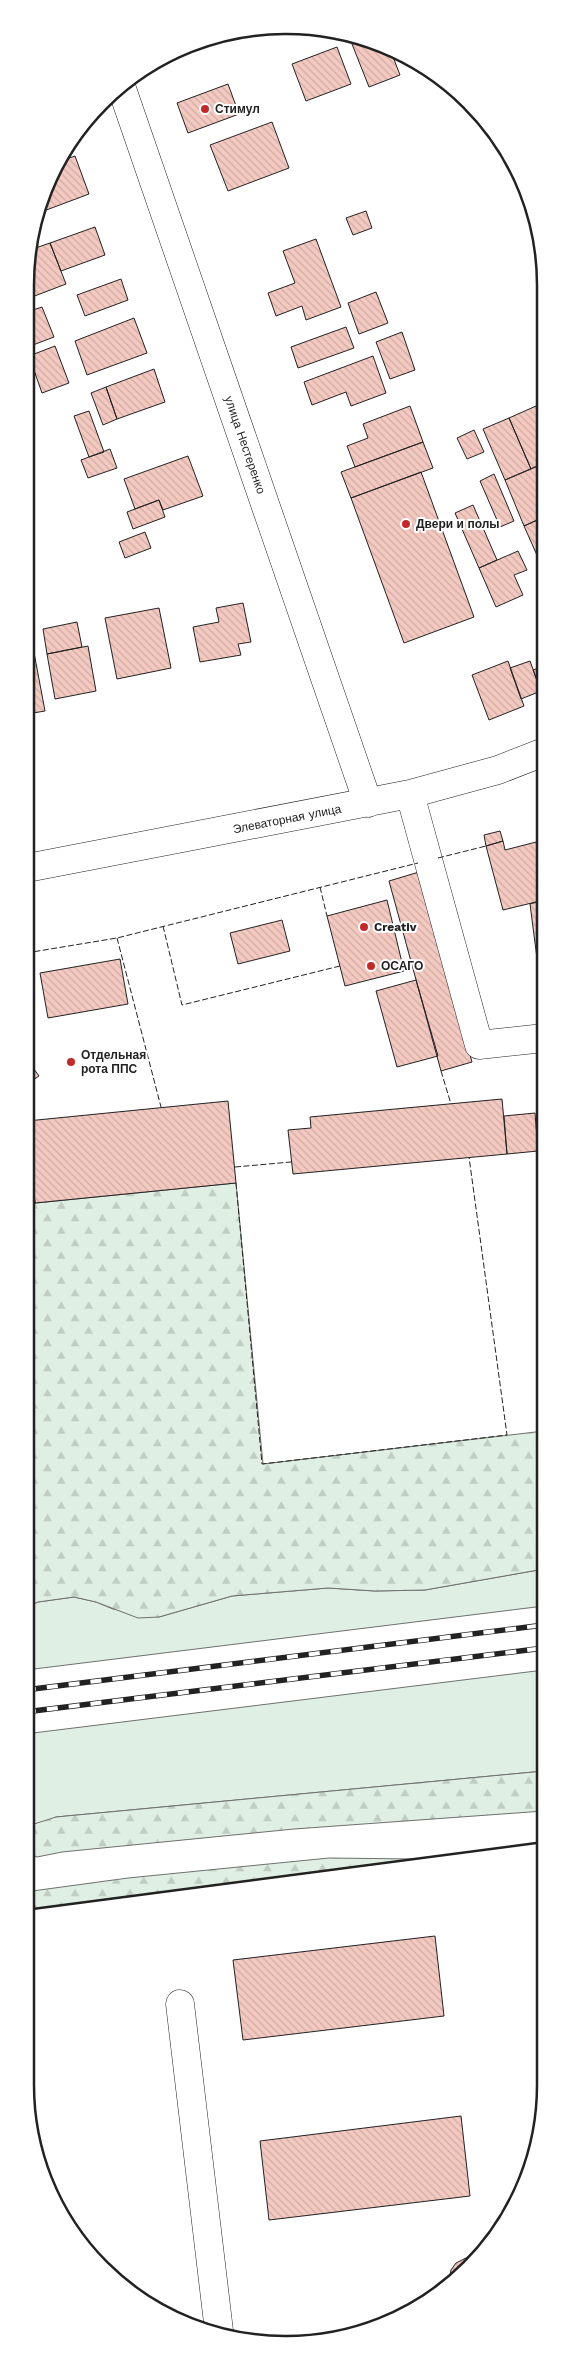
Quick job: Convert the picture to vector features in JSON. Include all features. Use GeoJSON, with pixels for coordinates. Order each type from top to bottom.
{"type":"FeatureCollection","features":[{"type":"Feature","properties":{"kind":"street","name":"улица Нестеренко"},"geometry":{"type":"LineString","coordinates":[[123,93],[368,803]]}},
{"type":"Feature","properties":{"kind":"street","name":"Элеваторная улица"},"geometry":{"type":"LineString","coordinates":[[34,866],[410,794],[498,770],[537,755]]}},
{"type":"Feature","properties":{"kind":"street"},"geometry":{"type":"LineString","coordinates":[[410,794],[479,1045],[537,1039]]}},
{"type":"Feature","properties":{"kind":"street"},"geometry":{"type":"LineString","coordinates":[[180,2004],[212,2325]]}},
{"type":"Feature","properties":{"kind":"green space"},"geometry":{"type":"Polygon","coordinates":[[[236,1183],[263,1464],[537,1432],[537,1570],[425,1590],[375,1591],[328,1588],[232,1596],[159,1617],[138,1618],[96,1602],[74,1597],[34,1604],[34,1203],[236,1183]]]}},
{"type":"Feature","properties":{"kind":"green space"},"geometry":{"type":"Polygon","coordinates":[[[537,1570],[537,1607],[34,1669],[34,1604],[38,1602],[74,1597],[96,1602],[113,1609],[159,1617],[232,1596],[328,1588],[375,1591],[425,1590],[537,1570]]]}},
{"type":"Feature","properties":{"kind":"green space"},"geometry":{"type":"Polygon","coordinates":[[[537,1671],[537,1772],[56,1817],[34,1828],[34,1733],[537,1671]]]}},
{"type":"Feature","properties":{"kind":"green space"},"geometry":{"type":"Polygon","coordinates":[[[537,1772],[537,1812],[294,1829],[34,1856],[34,1824],[56,1817],[537,1772]]]}},
{"type":"Feature","properties":{"kind":"green space"},"geometry":{"type":"Polygon","coordinates":[[[329,1858],[415,1859],[34,1909],[34,1891],[128,1878],[329,1858]]]}},
{"type":"Feature","properties":{"kind":"building"},"geometry":{"type":"Polygon","coordinates":[[[351,42],[394,58],[400,75],[369,87],[351,42]]]}},
{"type":"Feature","properties":{"kind":"building"},"geometry":{"type":"Polygon","coordinates":[[[337,47],[351,84],[306,101],[292,64],[337,47]]]}},
{"type":"Feature","properties":{"kind":"building"},"geometry":{"type":"Polygon","coordinates":[[[228,84],[239,114],[188,133],[177,103],[228,84]]]}},
{"type":"Feature","properties":{"kind":"building"},"geometry":{"type":"Polygon","coordinates":[[[272,122],[289,168],[228,191],[210,145],[272,122]]]}},
{"type":"Feature","properties":{"kind":"building"},"geometry":{"type":"Polygon","coordinates":[[[75,156],[89,194],[45,210],[53,189],[68,158],[75,156]]]}},
{"type":"Feature","properties":{"kind":"building"},"geometry":{"type":"Polygon","coordinates":[[[366,211],[372,228],[353,235],[346,218],[366,211]]]}},
{"type":"Feature","properties":{"kind":"building"},"geometry":{"type":"Polygon","coordinates":[[[95,227],[105,255],[61,271],[50,243],[95,227]]]}},
{"type":"Feature","properties":{"kind":"building"},"geometry":{"type":"Polygon","coordinates":[[[316,239],[341,307],[306,320],[302,306],[276,316],[268,293],[295,283],[283,251],[316,239]]]}},
{"type":"Feature","properties":{"kind":"building"},"geometry":{"type":"Polygon","coordinates":[[[50,243],[66,284],[34,296],[34,269],[37,248],[50,243]]]}},
{"type":"Feature","properties":{"kind":"building"},"geometry":{"type":"Polygon","coordinates":[[[121,279],[128,300],[85,316],[77,295],[121,279]]]}},
{"type":"Feature","properties":{"kind":"building"},"geometry":{"type":"Polygon","coordinates":[[[376,292],[388,323],[359,334],[348,303],[376,292]]]}},
{"type":"Feature","properties":{"kind":"building"},"geometry":{"type":"Polygon","coordinates":[[[42,307],[54,337],[34,345],[34,310],[42,307]]]}},
{"type":"Feature","properties":{"kind":"building"},"geometry":{"type":"Polygon","coordinates":[[[134,318],[147,353],[87,375],[75,341],[134,318]]]}},
{"type":"Feature","properties":{"kind":"building"},"geometry":{"type":"Polygon","coordinates":[[[346,327],[354,348],[298,368],[291,347],[346,327]]]}},
{"type":"Feature","properties":{"kind":"building"},"geometry":{"type":"Polygon","coordinates":[[[402,332],[415,370],[390,379],[376,342],[402,332]]]}},
{"type":"Feature","properties":{"kind":"building"},"geometry":{"type":"Polygon","coordinates":[[[55,346],[69,383],[42,393],[34,370],[34,354],[55,346]]]}},
{"type":"Feature","properties":{"kind":"building"},"geometry":{"type":"Polygon","coordinates":[[[373,356],[386,393],[351,406],[346,392],[312,405],[304,382],[373,356]]]}},
{"type":"Feature","properties":{"kind":"building"},"geometry":{"type":"Polygon","coordinates":[[[154,369],[165,402],[117,419],[106,387],[154,369]]]}},
{"type":"Feature","properties":{"kind":"building"},"geometry":{"type":"Polygon","coordinates":[[[106,387],[117,419],[103,425],[91,393],[106,387]]]}},
{"type":"Feature","properties":{"kind":"building"},"geometry":{"type":"Polygon","coordinates":[[[410,406],[423,442],[355,467],[347,446],[368,438],[363,424],[410,406]]]}},
{"type":"Feature","properties":{"kind":"building"},"geometry":{"type":"Polygon","coordinates":[[[536,406],[537,466],[531,469],[509,418],[536,406]]]}},
{"type":"Feature","properties":{"kind":"building"},"geometry":{"type":"Polygon","coordinates":[[[89,411],[104,452],[89,457],[74,416],[89,411]]]}},
{"type":"Feature","properties":{"kind":"building"},"geometry":{"type":"Polygon","coordinates":[[[509,418],[531,469],[505,480],[483,429],[509,418]]]}},
{"type":"Feature","properties":{"kind":"building"},"geometry":{"type":"Polygon","coordinates":[[[474,430],[484,452],[467,459],[457,438],[474,430]]]}},
{"type":"Feature","properties":{"kind":"building"},"geometry":{"type":"Polygon","coordinates":[[[423,442],[433,468],[351,498],[341,472],[423,442]]]}},
{"type":"Feature","properties":{"kind":"building"},"geometry":{"type":"Polygon","coordinates":[[[110,449],[117,468],[88,478],[81,460],[110,449]]]}},
{"type":"Feature","properties":{"kind":"building"},"geometry":{"type":"Polygon","coordinates":[[[188,456],[203,496],[163,510],[159,500],[135,509],[124,479],[188,456]]]}},
{"type":"Feature","properties":{"kind":"building"},"geometry":{"type":"Polygon","coordinates":[[[537,466],[537,520],[524,526],[505,480],[537,466]]]}},
{"type":"Feature","properties":{"kind":"building"},"geometry":{"type":"Polygon","coordinates":[[[421,472],[474,617],[404,643],[351,498],[421,472]]]}},
{"type":"Feature","properties":{"kind":"building"},"geometry":{"type":"Polygon","coordinates":[[[494,474],[514,521],[500,527],[480,481],[494,474]]]}},
{"type":"Feature","properties":{"kind":"building"},"geometry":{"type":"Polygon","coordinates":[[[159,500],[165,517],[133,529],[127,512],[159,500]]]}},
{"type":"Feature","properties":{"kind":"building"},"geometry":{"type":"Polygon","coordinates":[[[473,505],[497,560],[479,568],[455,513],[473,505]]]}},
{"type":"Feature","properties":{"kind":"building"},"geometry":{"type":"Polygon","coordinates":[[[537,520],[537,555],[524,526],[537,520]]]}},
{"type":"Feature","properties":{"kind":"building"},"geometry":{"type":"Polygon","coordinates":[[[145,532],[151,548],[125,558],[119,542],[145,532]]]}},
{"type":"Feature","properties":{"kind":"building"},"geometry":{"type":"Polygon","coordinates":[[[518,551],[527,570],[514,575],[523,595],[496,607],[479,568],[518,551]]]}},
{"type":"Feature","properties":{"kind":"building"},"geometry":{"type":"Polygon","coordinates":[[[243,603],[251,642],[238,644],[241,655],[200,662],[193,627],[219,622],[216,608],[243,603]]]}},
{"type":"Feature","properties":{"kind":"building"},"geometry":{"type":"Polygon","coordinates":[[[159,608],[171,668],[117,679],[105,618],[159,608]]]}},
{"type":"Feature","properties":{"kind":"building"},"geometry":{"type":"Polygon","coordinates":[[[77,622],[82,647],[47,654],[43,629],[77,622]]]}},
{"type":"Feature","properties":{"kind":"building"},"geometry":{"type":"Polygon","coordinates":[[[88,646],[96,691],[55,699],[47,654],[88,646]]]}},
{"type":"Feature","properties":{"kind":"building"},"geometry":{"type":"Polygon","coordinates":[[[34,653],[45,711],[34,713],[34,653]]]}},
{"type":"Feature","properties":{"kind":"building"},"geometry":{"type":"Polygon","coordinates":[[[508,661],[524,706],[489,720],[472,675],[508,661]]]}},
{"type":"Feature","properties":{"kind":"building"},"geometry":{"type":"Polygon","coordinates":[[[530,661],[537,680],[537,693],[521,699],[510,668],[530,661]]]}},
{"type":"Feature","properties":{"kind":"building"},"geometry":{"type":"Polygon","coordinates":[[[537,669],[537,680],[533,670],[537,669]]]}},
{"type":"Feature","properties":{"kind":"building"},"geometry":{"type":"Polygon","coordinates":[[[500,831],[503,841],[486,846],[484,835],[500,831]]]}},
{"type":"Feature","properties":{"kind":"building"},"geometry":{"type":"Polygon","coordinates":[[[503,841],[505,850],[537,842],[537,902],[503,910],[486,846],[503,841]]]}},
{"type":"Feature","properties":{"kind":"building"},"geometry":{"type":"Polygon","coordinates":[[[419,872],[472,1062],[441,1071],[389,881],[419,872]]]}},
{"type":"Feature","properties":{"kind":"building"},"geometry":{"type":"Polygon","coordinates":[[[387,900],[404,971],[345,986],[327,916],[387,900]]]}},
{"type":"Feature","properties":{"kind":"building"},"geometry":{"type":"Polygon","coordinates":[[[537,902],[537,958],[530,904],[537,902]]]}},
{"type":"Feature","properties":{"kind":"building"},"geometry":{"type":"Polygon","coordinates":[[[282,920],[290,951],[238,964],[230,933],[282,920]]]}},
{"type":"Feature","properties":{"kind":"building"},"geometry":{"type":"Polygon","coordinates":[[[120,959],[128,1004],[48,1018],[40,973],[120,959]]]}},
{"type":"Feature","properties":{"kind":"building"},"geometry":{"type":"Polygon","coordinates":[[[416,980],[438,1056],[397,1067],[376,991],[416,980]]]}},
{"type":"Feature","properties":{"kind":"building"},"geometry":{"type":"Polygon","coordinates":[[[34,1069],[39,1076],[34,1079],[34,1069]]]}},
{"type":"Feature","properties":{"kind":"building"},"geometry":{"type":"Polygon","coordinates":[[[502,1099],[507,1154],[293,1174],[288,1130],[311,1128],[310,1117],[502,1099]]]}},
{"type":"Feature","properties":{"kind":"building"},"geometry":{"type":"Polygon","coordinates":[[[228,1101],[236,1183],[35,1203],[34,1120],[228,1101]]]}},
{"type":"Feature","properties":{"kind":"building"},"geometry":{"type":"Polygon","coordinates":[[[535,1113],[537,1151],[507,1154],[504,1116],[535,1113]]]}},
{"type":"Feature","properties":{"kind":"building"},"geometry":{"type":"Polygon","coordinates":[[[435,1936],[444,2016],[243,2040],[233,1960],[435,1936]]]}},
{"type":"Feature","properties":{"kind":"building"},"geometry":{"type":"Polygon","coordinates":[[[461,2116],[470,2196],[269,2220],[260,2141],[461,2116]]]}},
{"type":"Feature","properties":{"kind":"building"},"geometry":{"type":"Polygon","coordinates":[[[470,2256],[450,2275],[456,2263],[470,2256]]]}},
{"type":"Feature","properties":{"kind":"railway"},"geometry":{"type":"LineString","coordinates":[[34,1689],[537,1626]]}},
{"type":"Feature","properties":{"kind":"railway"},"geometry":{"type":"LineString","coordinates":[[34,1711],[537,1649]]}},
{"type":"Feature","properties":{"kind":"fence"},"geometry":{"type":"LineString","coordinates":[[438,858],[486,846]]}},
{"type":"Feature","properties":{"kind":"fence"},"geometry":{"type":"LineString","coordinates":[[34,952],[117,938],[418,863]]}},
{"type":"Feature","properties":{"kind":"fence"},"geometry":{"type":"LineString","coordinates":[[320,887],[327,916]]}},
{"type":"Feature","properties":{"kind":"fence"},"geometry":{"type":"LineString","coordinates":[[163,926],[182,1005],[340,966]]}},
{"type":"Feature","properties":{"kind":"fence"},"geometry":{"type":"LineString","coordinates":[[117,938],[161,1107]]}},
{"type":"Feature","properties":{"kind":"fence"},"geometry":{"type":"LineString","coordinates":[[441,1071],[451,1104]]}},
{"type":"Feature","properties":{"kind":"fence"},"geometry":{"type":"LineString","coordinates":[[236,1183],[262,1464],[507,1435],[469,1157]]}},
{"type":"Feature","properties":{"kind":"fence"},"geometry":{"type":"LineString","coordinates":[[235,1167],[291,1162]]}},
{"type":"Feature","properties":{"kind":"wall"},"geometry":{"type":"LineString","coordinates":[[34,1909],[537,1843]]}},
{"type":"Feature","properties":{"kind":"place","name":"Стимул"},"geometry":{"type":"Point","coordinates":[205,109]}},
{"type":"Feature","properties":{"kind":"place","name":"Двери и полы"},"geometry":{"type":"Point","coordinates":[406,524]}},
{"type":"Feature","properties":{"kind":"place","name":"Creativ"},"geometry":{"type":"Point","coordinates":[364,927]}},
{"type":"Feature","properties":{"kind":"place","name":"ОСАГО"},"geometry":{"type":"Point","coordinates":[371,966]}},
{"type":"Feature","properties":{"kind":"place","name":"Отдельная рота ППС"},"geometry":{"type":"Point","coordinates":[71,1062]}}]}
